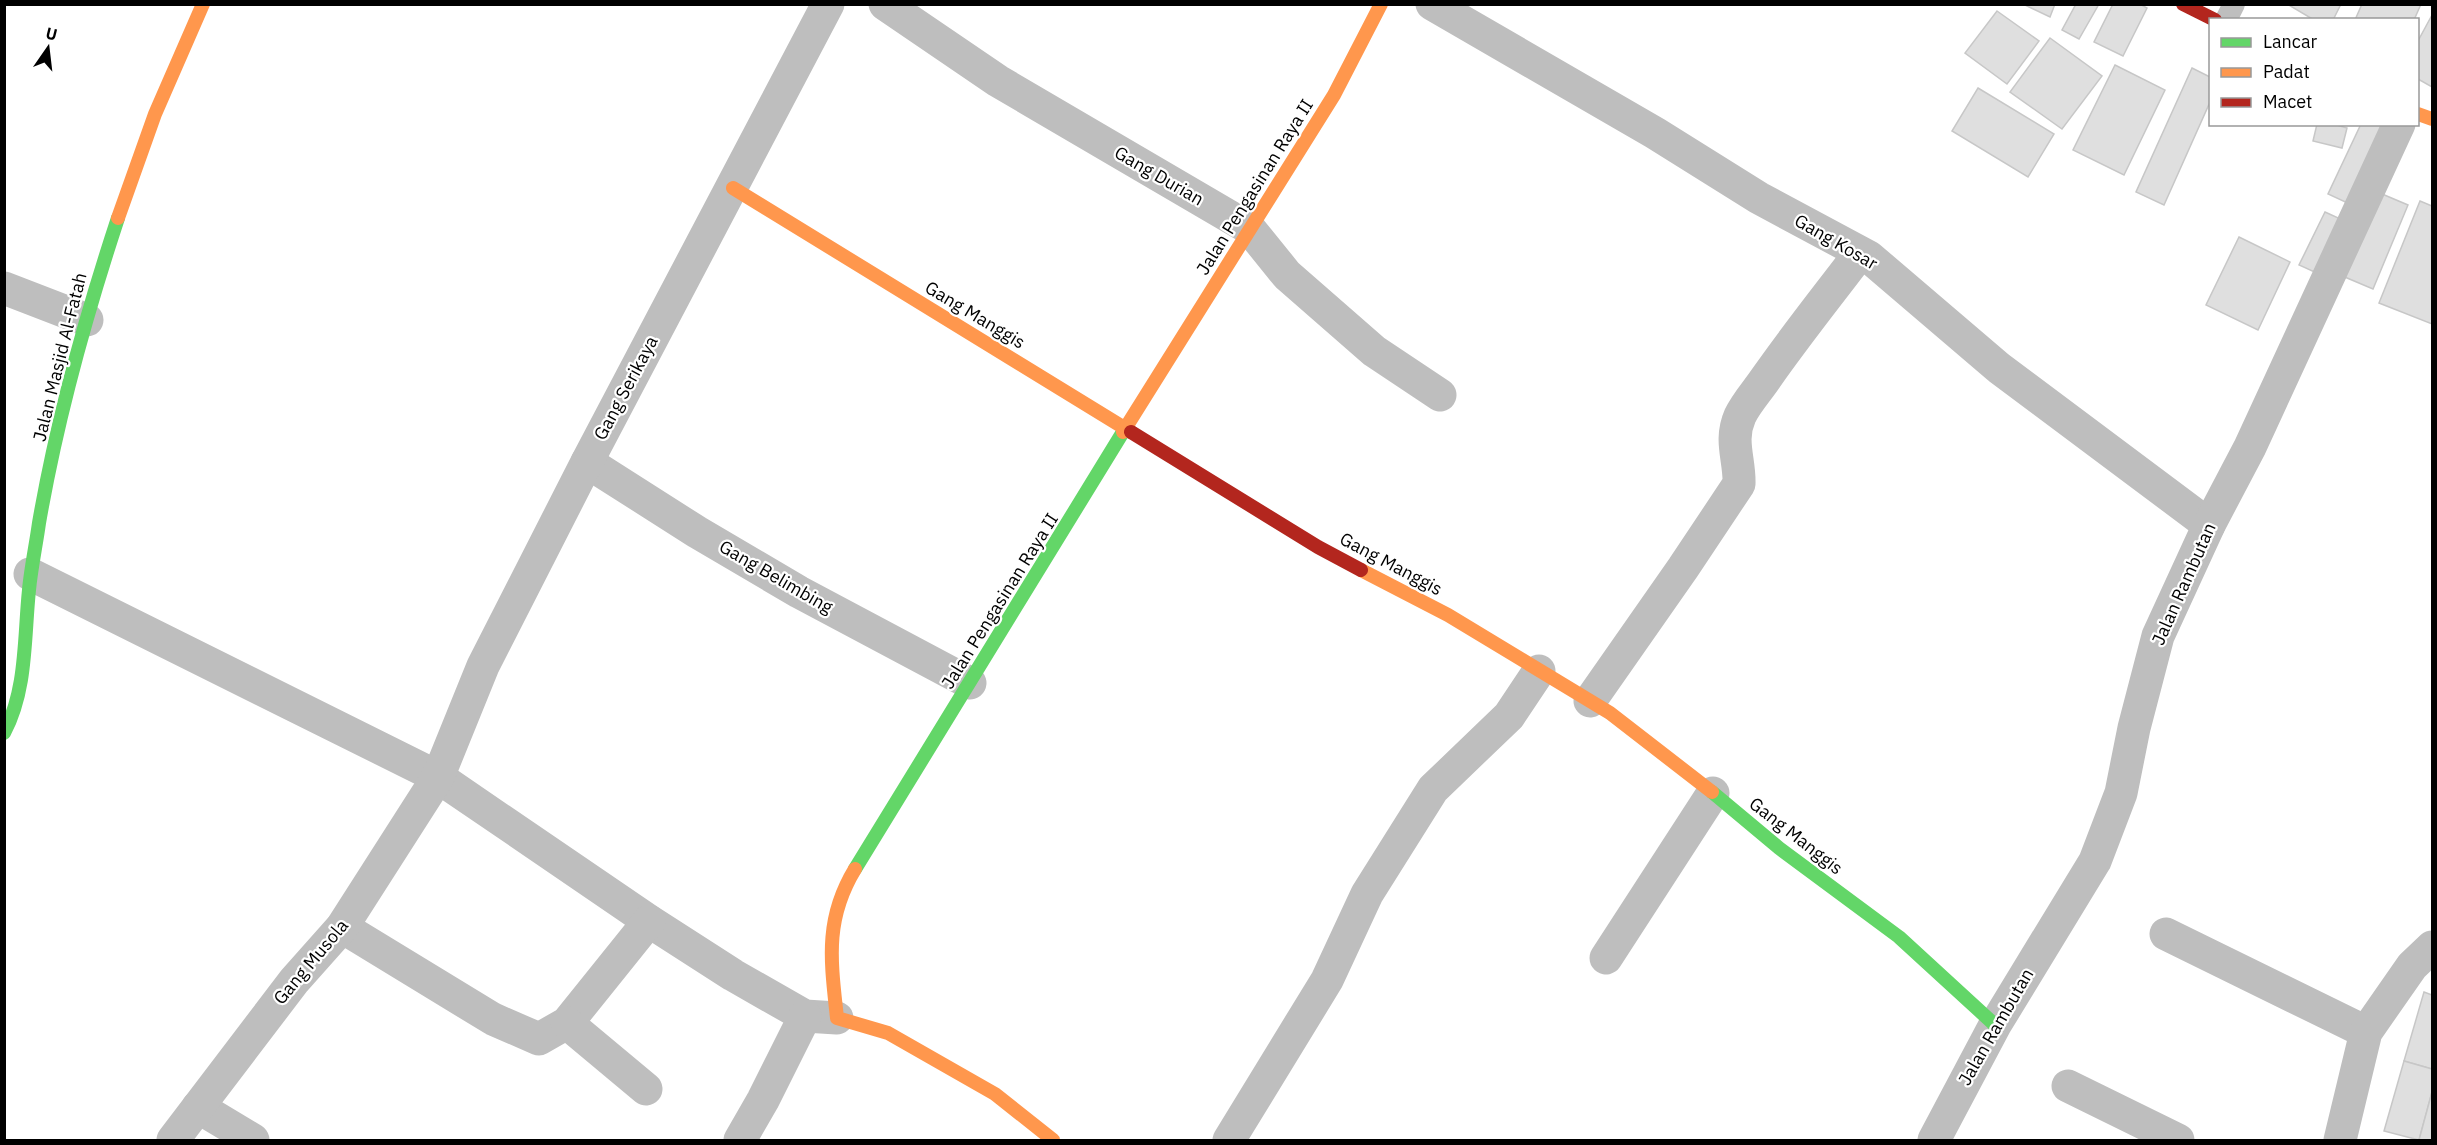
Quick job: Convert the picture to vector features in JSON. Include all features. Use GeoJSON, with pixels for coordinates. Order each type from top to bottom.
{"type":"FeatureCollection","features":[{"type":"Feature","properties":{"kind":"street","name":"Jalan Masjid Al-Fatah"},"geometry":{"type":"LineString","coordinates":[[4,733],[18,703],[30,574],[62,418],[94,289],[141,149],[203,4]]}},
{"type":"Feature","properties":{"kind":"street","name":"Gang Serikaya"},"geometry":{"type":"LineString","coordinates":[[438,777],[483,666],[587,462],[828,4]]}},
{"type":"Feature","properties":{"kind":"street","name":"Gang Durian"},"geometry":{"type":"LineString","coordinates":[[885,4],[998,81],[1249,228],[1287,275],[1374,351],[1440,395]]}},
{"type":"Feature","properties":{"kind":"street","name":"Jalan Pengasinan Raya II"},"geometry":{"type":"LineString","coordinates":[[837,1018],[831,957],[835,916],[849,879],[1249,228],[1334,96],[1381,4]]}},
{"type":"Feature","properties":{"kind":"street","name":"Gang Kosar"},"geometry":{"type":"LineString","coordinates":[[1432,4],[1655,133],[1759,198],[1869,257],[2000,368],[2209,525]]}},
{"type":"Feature","properties":{"kind":"street"},"geometry":{"type":"LineString","coordinates":[[2183,4],[2211,18]]}},
{"type":"Feature","properties":{"kind":"street","name":"Jalan Rambutan"},"geometry":{"type":"LineString","coordinates":[[1934,1140],[1995,1024],[2095,861],[2121,793],[2134,728],[2158,636],[2209,525],[2250,447],[2398,126]]}},
{"type":"Feature","properties":{"kind":"street","name":"Gang Manggis"},"geometry":{"type":"LineString","coordinates":[[733,188],[1318,547],[1448,615],[1610,713],[1779,848],[1899,937],[1995,1024]]}},
{"type":"Feature","properties":{"kind":"street"},"geometry":{"type":"LineString","coordinates":[[1590,701],[1739,484],[1739,467],[1734,454],[1735,435],[1740,416],[1773,368],[1860,253]]}},
{"type":"Feature","properties":{"kind":"street"},"geometry":{"type":"LineString","coordinates":[[4,288],[87,320]]}},
{"type":"Feature","properties":{"kind":"street","name":"Gang Belimbing"},"geometry":{"type":"LineString","coordinates":[[587,462],[697,532],[789,586],[970,683]]}},
{"type":"Feature","properties":{"kind":"street"},"geometry":{"type":"LineString","coordinates":[[30,574],[438,777],[649,921],[733,975],[805,1016],[837,1018],[888,1033],[995,1094],[1053,1140]]}},
{"type":"Feature","properties":{"kind":"street"},"geometry":{"type":"LineString","coordinates":[[1229,1140],[1327,980],[1367,894],[1433,789],[1509,716],[1539,671]]}},
{"type":"Feature","properties":{"kind":"street","name":"Gang Musola"},"geometry":{"type":"LineString","coordinates":[[173,1140],[294,981],[342,927],[438,777]]}},
{"type":"Feature","properties":{"kind":"street"},"geometry":{"type":"LineString","coordinates":[[1606,958],[1713,793]]}},
{"type":"Feature","properties":{"kind":"street"},"geometry":{"type":"LineString","coordinates":[[342,927],[493,1019],[538,1040],[567,1023],[649,921]]}},
{"type":"Feature","properties":{"kind":"street"},"geometry":{"type":"LineString","coordinates":[[2166,934],[2366,1032]]}},
{"type":"Feature","properties":{"kind":"street"},"geometry":{"type":"LineString","coordinates":[[2350,1138],[2366,1032],[2412,966],[2433,947]]}},
{"type":"Feature","properties":{"kind":"street"},"geometry":{"type":"LineString","coordinates":[[740,1140],[805,1016]]}},
{"type":"Feature","properties":{"kind":"street"},"geometry":{"type":"LineString","coordinates":[[567,1023],[646,1089]]}},
{"type":"Feature","properties":{"kind":"street"},"geometry":{"type":"LineString","coordinates":[[2068,1086],[2178,1140]]}},
{"type":"Feature","properties":{"kind":"street"},"geometry":{"type":"LineString","coordinates":[[198,1107],[253,1140]]}},
{"type":"Feature","properties":{"kind":"lane"},"geometry":{"type":"LineString","coordinates":[[2227,18],[2234,4]]}},
{"type":"Feature","properties":{"kind":"building"},"geometry":{"type":"Polygon","coordinates":[[[2023,4],[2055,4],[2050,17],[2023,4]]]}},
{"type":"Feature","properties":{"kind":"building"},"geometry":{"type":"Polygon","coordinates":[[[2076,4],[2099,4],[2079,39],[2062,30],[2076,4]]]}},
{"type":"Feature","properties":{"kind":"building"},"geometry":{"type":"Polygon","coordinates":[[[2113,4],[2140,4],[2147,8],[2123,56],[2094,42],[2113,4]]]}},
{"type":"Feature","properties":{"kind":"building"},"geometry":{"type":"Polygon","coordinates":[[[2287,4],[2341,4],[2334,18],[2311,18],[2287,4]]]}},
{"type":"Feature","properties":{"kind":"building"},"geometry":{"type":"Polygon","coordinates":[[[2362,4],[2421,4],[2415,18],[2356,18],[2362,4]]]}},
{"type":"Feature","properties":{"kind":"building"},"geometry":{"type":"Polygon","coordinates":[[[1997,11],[2039,41],[2007,84],[1965,53],[1997,11]]]}},
{"type":"Feature","properties":{"kind":"building"},"geometry":{"type":"Polygon","coordinates":[[[2432,15],[2432,87],[2419,80],[2419,39],[2432,15]]]}},
{"type":"Feature","properties":{"kind":"building"},"geometry":{"type":"Polygon","coordinates":[[[2050,38],[2102,76],[2062,129],[2010,92],[2050,38]]]}},
{"type":"Feature","properties":{"kind":"building"},"geometry":{"type":"Polygon","coordinates":[[[2115,65],[2165,90],[2124,175],[2073,150],[2115,65]]]}},
{"type":"Feature","properties":{"kind":"building"},"geometry":{"type":"Polygon","coordinates":[[[2192,68],[2209,76],[2209,104],[2164,205],[2136,192],[2192,68]]]}},
{"type":"Feature","properties":{"kind":"building"},"geometry":{"type":"Polygon","coordinates":[[[1978,88],[2054,134],[2028,177],[1952,131],[1978,88]]]}},
{"type":"Feature","properties":{"kind":"building"},"geometry":{"type":"Polygon","coordinates":[[[2317,126],[2347,128],[2342,148],[2313,141],[2317,126]]]}},
{"type":"Feature","properties":{"kind":"building"},"geometry":{"type":"Polygon","coordinates":[[[2360,126],[2392,126],[2354,206],[2328,194],[2360,126]]]}},
{"type":"Feature","properties":{"kind":"building"},"geometry":{"type":"Polygon","coordinates":[[[2375,191],[2408,205],[2373,289],[2340,275],[2375,191]]]}},
{"type":"Feature","properties":{"kind":"building"},"geometry":{"type":"Polygon","coordinates":[[[2420,201],[2432,206],[2432,324],[2379,303],[2420,201]]]}},
{"type":"Feature","properties":{"kind":"building"},"geometry":{"type":"Polygon","coordinates":[[[2325,212],[2345,221],[2319,274],[2299,265],[2325,212]]]}},
{"type":"Feature","properties":{"kind":"building"},"geometry":{"type":"Polygon","coordinates":[[[2239,237],[2290,262],[2258,330],[2206,305],[2239,237]]]}},
{"type":"Feature","properties":{"kind":"building"},"geometry":{"type":"Polygon","coordinates":[[[2424,992],[2432,995],[2432,1069],[2404,1061],[2424,992]]]}},
{"type":"Feature","properties":{"kind":"building"},"geometry":{"type":"Polygon","coordinates":[[[2404,1061],[2432,1069],[2432,1092],[2419,1140],[2384,1131],[2404,1061]]]}},
{"type":"Feature","properties":{"kind":"building"},"geometry":{"type":"Polygon","coordinates":[[[2432,1092],[2432,1140],[2419,1140],[2432,1092]]]}},
{"type":"Feature","properties":{"kind":"traffic: fast"},"geometry":{"type":"LineString","coordinates":[[4,733],[21,682],[31,573],[54,446],[83,331],[118,218]]}},
{"type":"Feature","properties":{"kind":"traffic: fast"},"geometry":{"type":"LineString","coordinates":[[855,869],[1123,432]]}},
{"type":"Feature","properties":{"kind":"traffic: fast"},"geometry":{"type":"LineString","coordinates":[[1712,792],[1779,848],[1899,937],[1995,1025]]}},
{"type":"Feature","properties":{"kind":"traffic: slow"},"geometry":{"type":"LineString","coordinates":[[118,218],[155,114],[203,4]]}},
{"type":"Feature","properties":{"kind":"traffic: slow"},"geometry":{"type":"LineString","coordinates":[[1123,432],[1334,95],[1381,4]]}},
{"type":"Feature","properties":{"kind":"traffic: slow"},"geometry":{"type":"LineString","coordinates":[[2419,114],[2432,119]]}},
{"type":"Feature","properties":{"kind":"traffic: slow"},"geometry":{"type":"LineString","coordinates":[[733,188],[1131,432]]}},
{"type":"Feature","properties":{"kind":"traffic: slow"},"geometry":{"type":"LineString","coordinates":[[1361,570],[1448,615],[1610,713],[1712,792]]}},
{"type":"Feature","properties":{"kind":"traffic: slow"},"geometry":{"type":"LineString","coordinates":[[855,869],[838,906],[834,924],[832,960],[837,1018],[888,1033],[995,1094],[1053,1140]]}},
{"type":"Feature","properties":{"kind":"traffic: jam"},"geometry":{"type":"LineString","coordinates":[[2183,4],[2211,18]]}},
{"type":"Feature","properties":{"kind":"traffic: jam"},"geometry":{"type":"LineString","coordinates":[[1131,432],[1318,547],[1361,570]]}}]}
